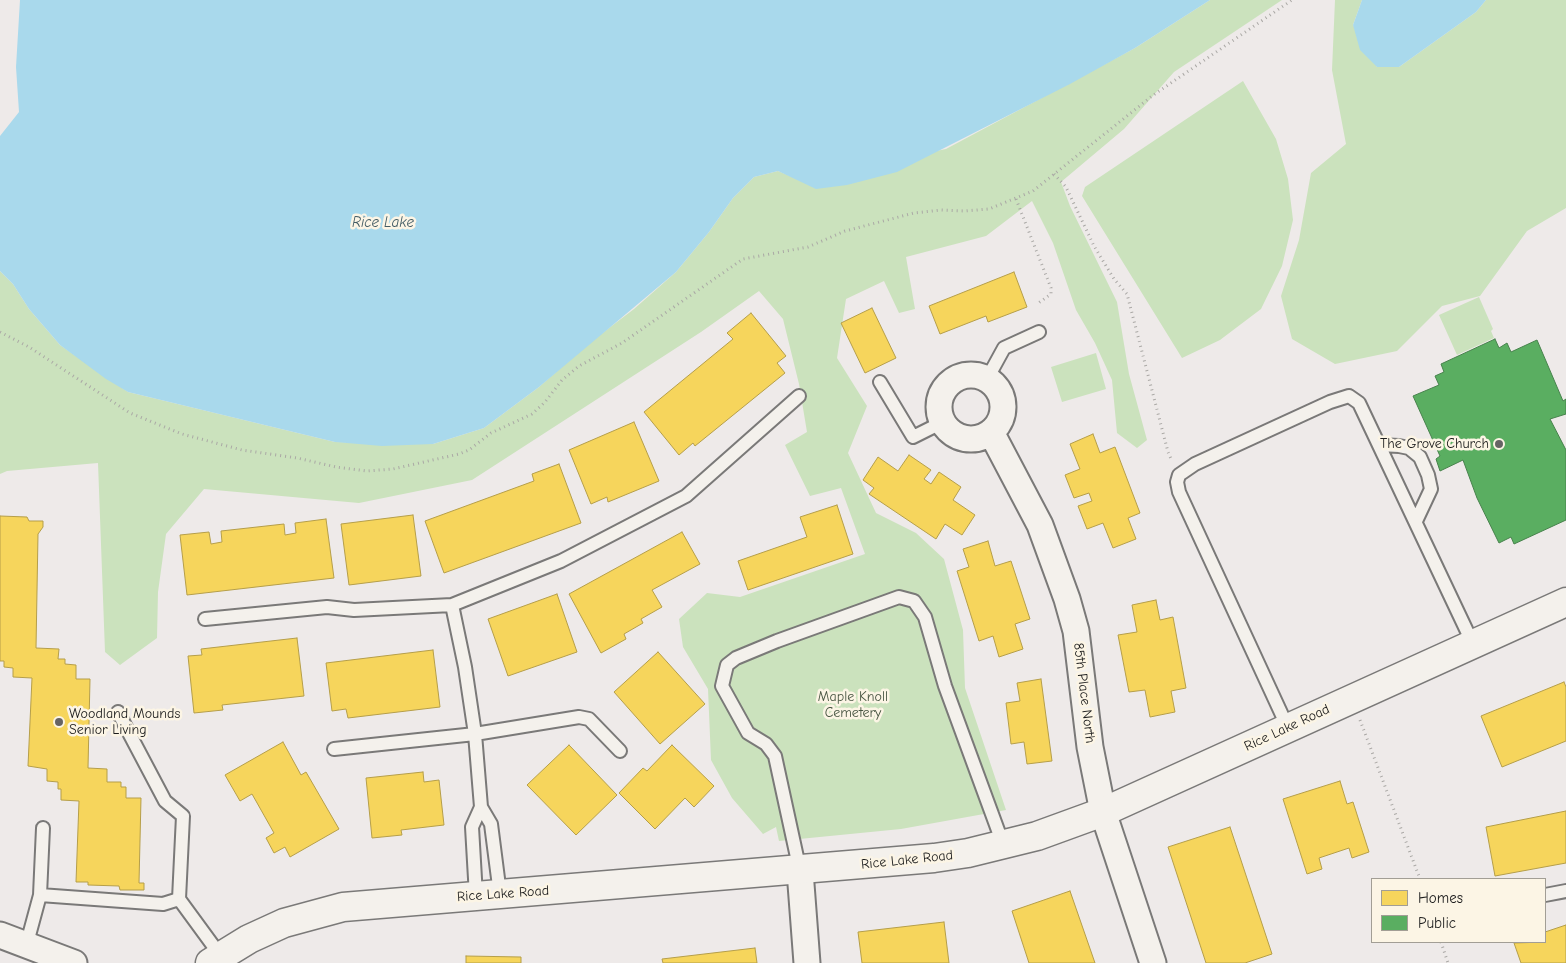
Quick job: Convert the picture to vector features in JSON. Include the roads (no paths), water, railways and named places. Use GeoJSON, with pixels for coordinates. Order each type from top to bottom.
{"type":"FeatureCollection","features":[{"type":"Feature","properties":{"kind":"street"},"geometry":{"type":"LineString","coordinates":[[973,374],[987,380],[1000,392],[1003,402],[1000,419],[991,432],[972,439],[953,433],[943,422],[939,407],[940,397],[952,381],[962,376],[973,374]]}},
{"type":"Feature","properties":{"kind":"street","name":"85th Place North"},"geometry":{"type":"LineString","coordinates":[[991,432],[1040,526],[1067,599],[1076,632],[1090,747],[1103,812],[1153,963]]}},
{"type":"Feature","properties":{"kind":"street","name":"Rice Lake Road"},"geometry":{"type":"LineString","coordinates":[[215,959],[284,923],[314,913],[343,907],[800,871],[934,858],[968,853],[1037,836],[1103,812],[1566,602]]}},
{"type":"Feature","properties":{"kind":"street"},"geometry":{"type":"LineString","coordinates":[[800,871],[807,963]]}},
{"type":"Feature","properties":{"kind":"street"},"geometry":{"type":"LineString","coordinates":[[0,935],[27,943],[74,963]]}},
{"type":"Feature","properties":{"kind":"lane"},"geometry":{"type":"LineString","coordinates":[[987,380],[1004,348],[1039,332]]}},
{"type":"Feature","properties":{"kind":"lane"},"geometry":{"type":"LineString","coordinates":[[880,382],[913,437],[943,422]]}},
{"type":"Feature","properties":{"kind":"lane"},"geometry":{"type":"LineString","coordinates":[[205,618],[327,607],[354,610],[452,605],[562,561],[686,496],[799,396]]}},
{"type":"Feature","properties":{"kind":"lane"},"geometry":{"type":"LineString","coordinates":[[1288,728],[1177,487],[1179,475],[1211,457],[1344,397],[1349,396],[1360,402],[1473,644]]}},
{"type":"Feature","properties":{"kind":"lane"},"geometry":{"type":"LineString","coordinates":[[1379,445],[1409,448],[1420,456],[1428,475],[1431,489],[1416,521]]}},
{"type":"Feature","properties":{"kind":"lane"},"geometry":{"type":"LineString","coordinates":[[800,871],[775,756],[766,744],[748,733],[722,686],[727,665],[736,658],[777,641],[899,598],[914,601],[925,617],[945,686],[1003,844]]}},
{"type":"Feature","properties":{"kind":"lane"},"geometry":{"type":"LineString","coordinates":[[452,605],[465,667],[475,734],[481,807],[491,824],[488,895]]}},
{"type":"Feature","properties":{"kind":"lane"},"geometry":{"type":"LineString","coordinates":[[118,712],[164,801],[183,816],[179,899],[215,959]]}},
{"type":"Feature","properties":{"kind":"lane"},"geometry":{"type":"LineString","coordinates":[[334,750],[475,734],[579,717],[589,719],[620,752]]}},
{"type":"Feature","properties":{"kind":"lane"},"geometry":{"type":"LineString","coordinates":[[481,807],[472,827],[488,895]]}},
{"type":"Feature","properties":{"kind":"lane"},"geometry":{"type":"LineString","coordinates":[[27,943],[40,895],[43,828]]}},
{"type":"Feature","properties":{"kind":"lane"},"geometry":{"type":"LineString","coordinates":[[1546,895],[1566,891]]}},
{"type":"Feature","properties":{"kind":"lane"},"geometry":{"type":"LineString","coordinates":[[40,895],[163,904],[179,899]]}},
{"type":"Feature","properties":{"kind":"water","name":"Rice Lake"},"geometry":{"type":"Polygon","coordinates":[[[20,0],[1210,0],[1135,48],[1070,84],[897,172],[847,185],[816,189],[778,171],[754,177],[733,198],[709,232],[676,272],[539,387],[484,428],[433,444],[382,446],[335,442],[128,392],[106,379],[60,345],[29,309],[13,284],[0,271],[0,136],[19,112],[16,67],[20,0]]]}},
{"type":"Feature","properties":{"kind":"water"},"geometry":{"type":"Polygon","coordinates":[[[1362,0],[1486,0],[1476,12],[1399,67],[1377,67],[1360,50],[1353,25],[1362,0]]]}},
{"type":"Feature","properties":{"kind":"place","name":"The Grove Church"},"geometry":{"type":"Point","coordinates":[1499,444]}},
{"type":"Feature","properties":{"kind":"place","name":"Woodland Mounds Senior Living"},"geometry":{"type":"Point","coordinates":[59,722]}},
{"type":"Feature","properties":{"kind":"park label","name":"Maple Knoll Cemetery"},"geometry":{"type":"Point","coordinates":[853,706]}}]}
